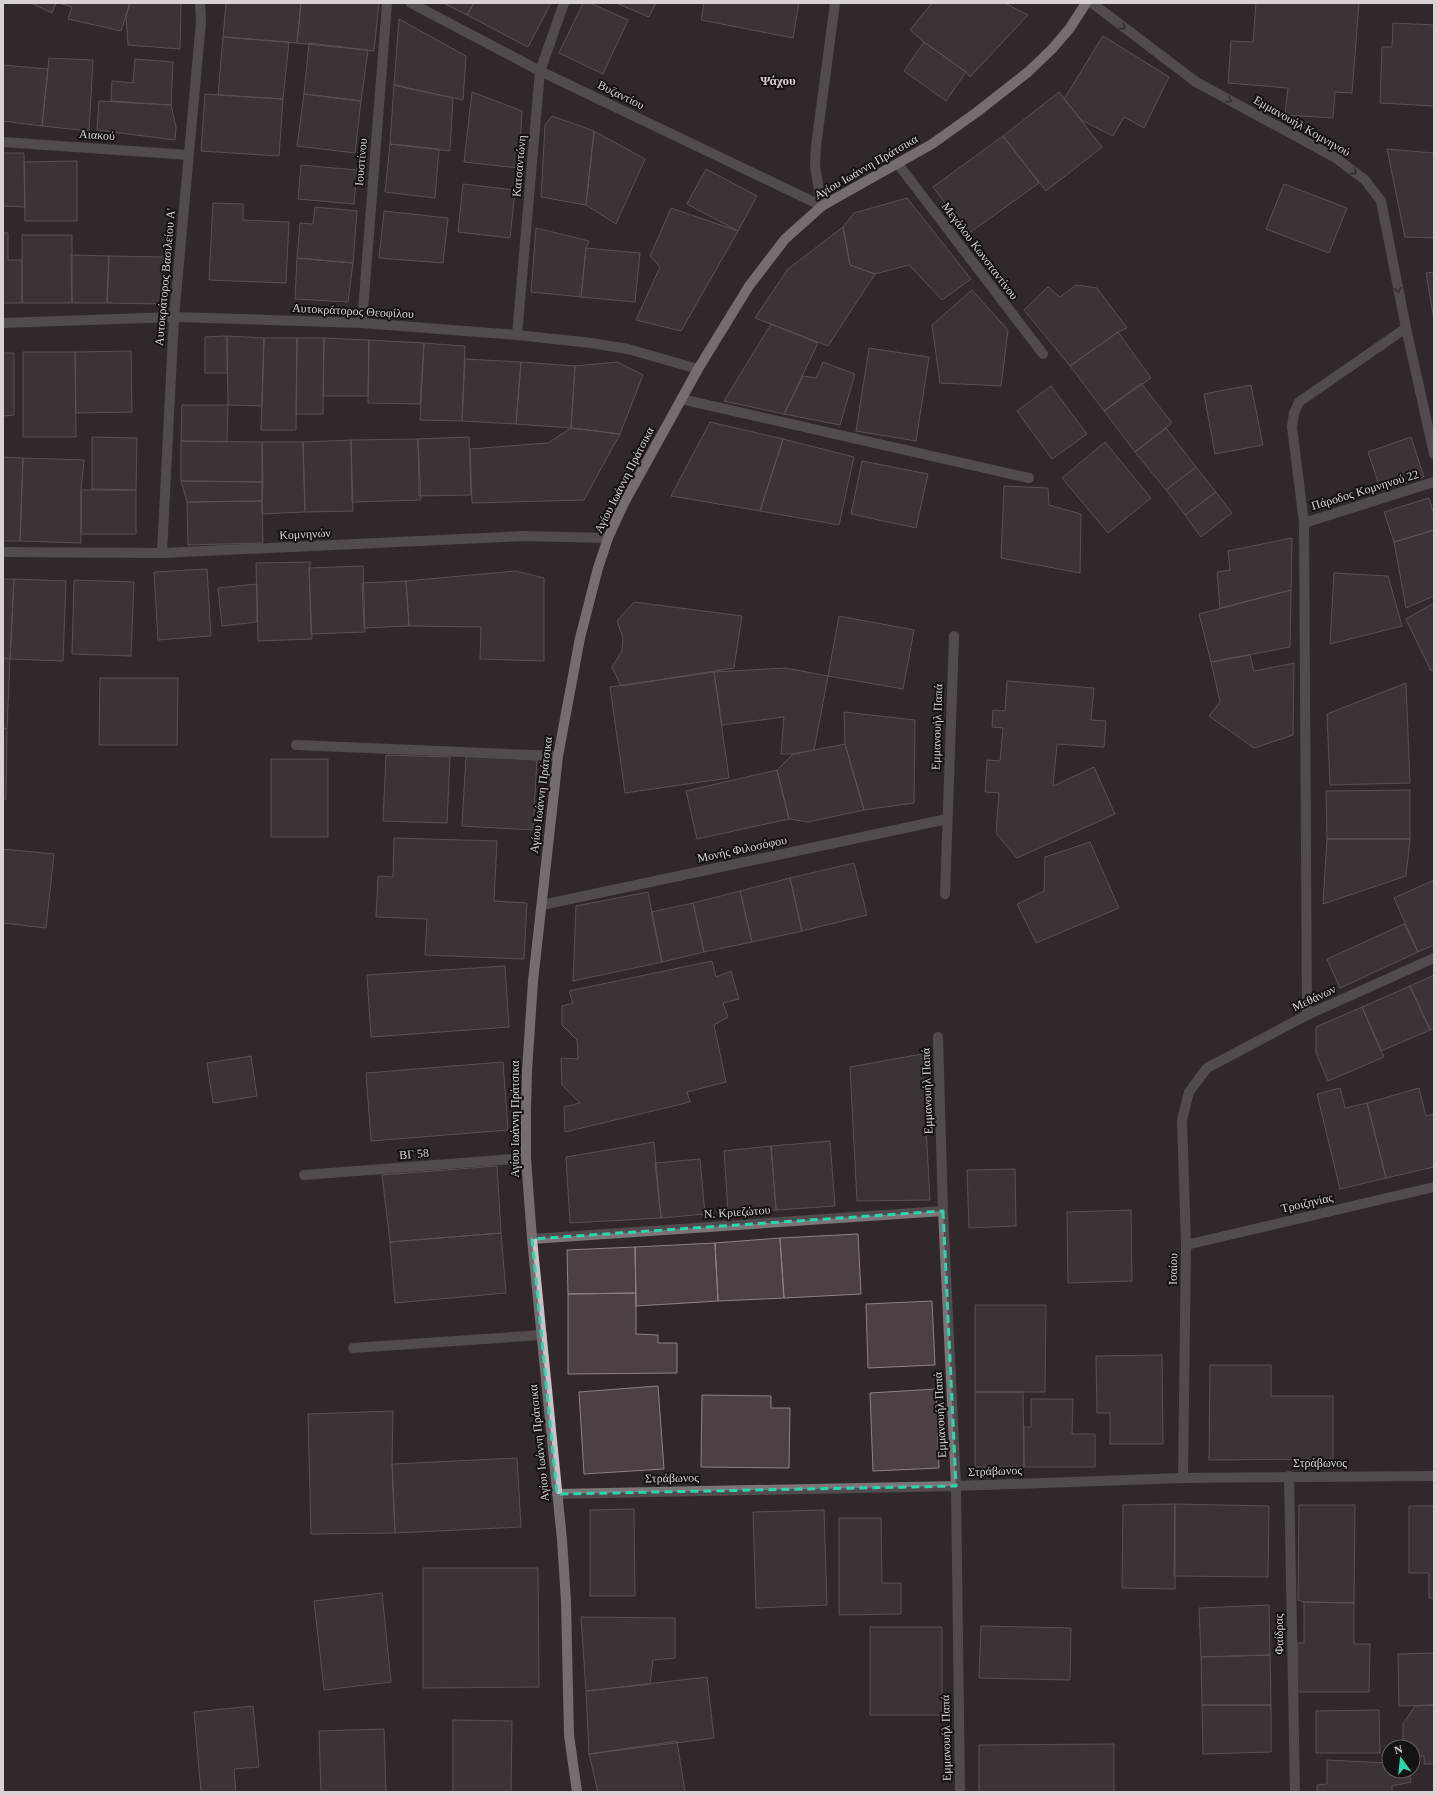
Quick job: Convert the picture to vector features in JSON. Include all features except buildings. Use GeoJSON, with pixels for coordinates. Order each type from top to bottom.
{"type":"FeatureCollection","features":[{"type":"Feature","properties":{"kind":"main road","name":"Αγίου Ιωάννη Πράτσικα"},"geometry":{"type":"LineString","coordinates":[[577,1792],[568,1728],[566,1601],[558,1494],[532,1239],[526,1158],[527,1071],[533,981],[558,756],[580,638],[598,568],[608,538],[624,503],[698,369],[749,286],[785,239],[822,206],[932,144],[977,112],[1028,72],[1052,49],[1070,28],[1086,3]]}},
{"type":"Feature","properties":{"kind":"street","name":"Αυτοκράτορος Βασιλείου A'"},"geometry":{"type":"LineString","coordinates":[[162,553],[174,317],[201,22],[200,3]]}},
{"type":"Feature","properties":{"kind":"street","name":"Ιουστίνου"},"geometry":{"type":"LineString","coordinates":[[362,324],[387,3]]}},
{"type":"Feature","properties":{"kind":"street","name":"Βυζαντίου"},"geometry":{"type":"LineString","coordinates":[[411,3],[540,71],[822,206]]}},
{"type":"Feature","properties":{"kind":"street","name":"Κατσαντώνη"},"geometry":{"type":"LineString","coordinates":[[517,335],[540,71],[564,3]]}},
{"type":"Feature","properties":{"kind":"street"},"geometry":{"type":"LineString","coordinates":[[822,206],[815,167],[816,146],[835,3]]}},
{"type":"Feature","properties":{"kind":"street","name":"Εμμανουήλ Κομνηνού"},"geometry":{"type":"LineString","coordinates":[[1092,3],[1196,82],[1336,158],[1364,180],[1381,201],[1406,328],[1434,454]]}},
{"type":"Feature","properties":{"kind":"street","name":"Αιακού"},"geometry":{"type":"LineString","coordinates":[[3,142],[189,155]]}},
{"type":"Feature","properties":{"kind":"street","name":"Μεγάλου Κωνσταντίνου"},"geometry":{"type":"LineString","coordinates":[[898,164],[1043,354]]}},
{"type":"Feature","properties":{"kind":"street","name":"Αυτοκράτορος Θεοφίλου"},"geometry":{"type":"LineString","coordinates":[[3,323],[174,317],[362,324],[517,335],[628,349],[698,369]]}},
{"type":"Feature","properties":{"kind":"street"},"geometry":{"type":"LineString","coordinates":[[1307,1015],[1304,523],[1292,427],[1294,413],[1299,402],[1406,328]]}},
{"type":"Feature","properties":{"kind":"street"},"geometry":{"type":"LineString","coordinates":[[681,399],[1029,478]]}},
{"type":"Feature","properties":{"kind":"street","name":"Πάροδος Κομνηνού 22"},"geometry":{"type":"LineString","coordinates":[[1304,523],[1434,482]]}},
{"type":"Feature","properties":{"kind":"street","name":"Κομνηνών"},"geometry":{"type":"LineString","coordinates":[[3,552],[162,553],[524,536],[608,538]]}},
{"type":"Feature","properties":{"kind":"street","name":"Εμμανουήλ Παπά"},"geometry":{"type":"LineString","coordinates":[[945,894],[954,636]]}},
{"type":"Feature","properties":{"kind":"street"},"geometry":{"type":"LineString","coordinates":[[296,745],[558,756]]}},
{"type":"Feature","properties":{"kind":"street","name":"Μονής Φιλοσόφου"},"geometry":{"type":"LineString","coordinates":[[542,905],[947,819]]}},
{"type":"Feature","properties":{"kind":"street","name":"Μεθάνων"},"geometry":{"type":"LineString","coordinates":[[1207,1068],[1307,1015],[1434,958]]}},
{"type":"Feature","properties":{"kind":"street","name":"Εμμανουήλ Παπά"},"geometry":{"type":"LineString","coordinates":[[938,1037],[943,1211],[956,1486],[960,1792]]}},
{"type":"Feature","properties":{"kind":"street","name":"Ισαίου"},"geometry":{"type":"LineString","coordinates":[[1183,1478],[1186,1245],[1182,1120],[1190,1092],[1207,1068]]}},
{"type":"Feature","properties":{"kind":"street","name":"ΒΓ 58"},"geometry":{"type":"LineString","coordinates":[[304,1176],[526,1158]]}},
{"type":"Feature","properties":{"kind":"street","name":"Τροιζηνίας"},"geometry":{"type":"LineString","coordinates":[[1186,1245],[1434,1187]]}},
{"type":"Feature","properties":{"kind":"street","name":"Ν. Κριεζώτου"},"geometry":{"type":"LineString","coordinates":[[532,1239],[943,1211]]}},
{"type":"Feature","properties":{"kind":"street"},"geometry":{"type":"LineString","coordinates":[[353,1348],[542,1335]]}},
{"type":"Feature","properties":{"kind":"street","name":"Φαίδρας"},"geometry":{"type":"LineString","coordinates":[[1289,1476],[1295,1792]]}},
{"type":"Feature","properties":{"kind":"street","name":"Στράβωνος"},"geometry":{"type":"LineString","coordinates":[[558,1494],[956,1486],[1183,1478],[1434,1476]]}},
{"type":"Feature","properties":{"kind":"highlighted area"},"geometry":{"type":"Polygon","coordinates":[[[943,1211],[956,1486],[557,1494],[532,1239],[943,1211]]]}},
{"type":"Feature","properties":{"kind":"district","name":"Ψάχου"},"geometry":{"type":"Point","coordinates":[778,80]}}]}
